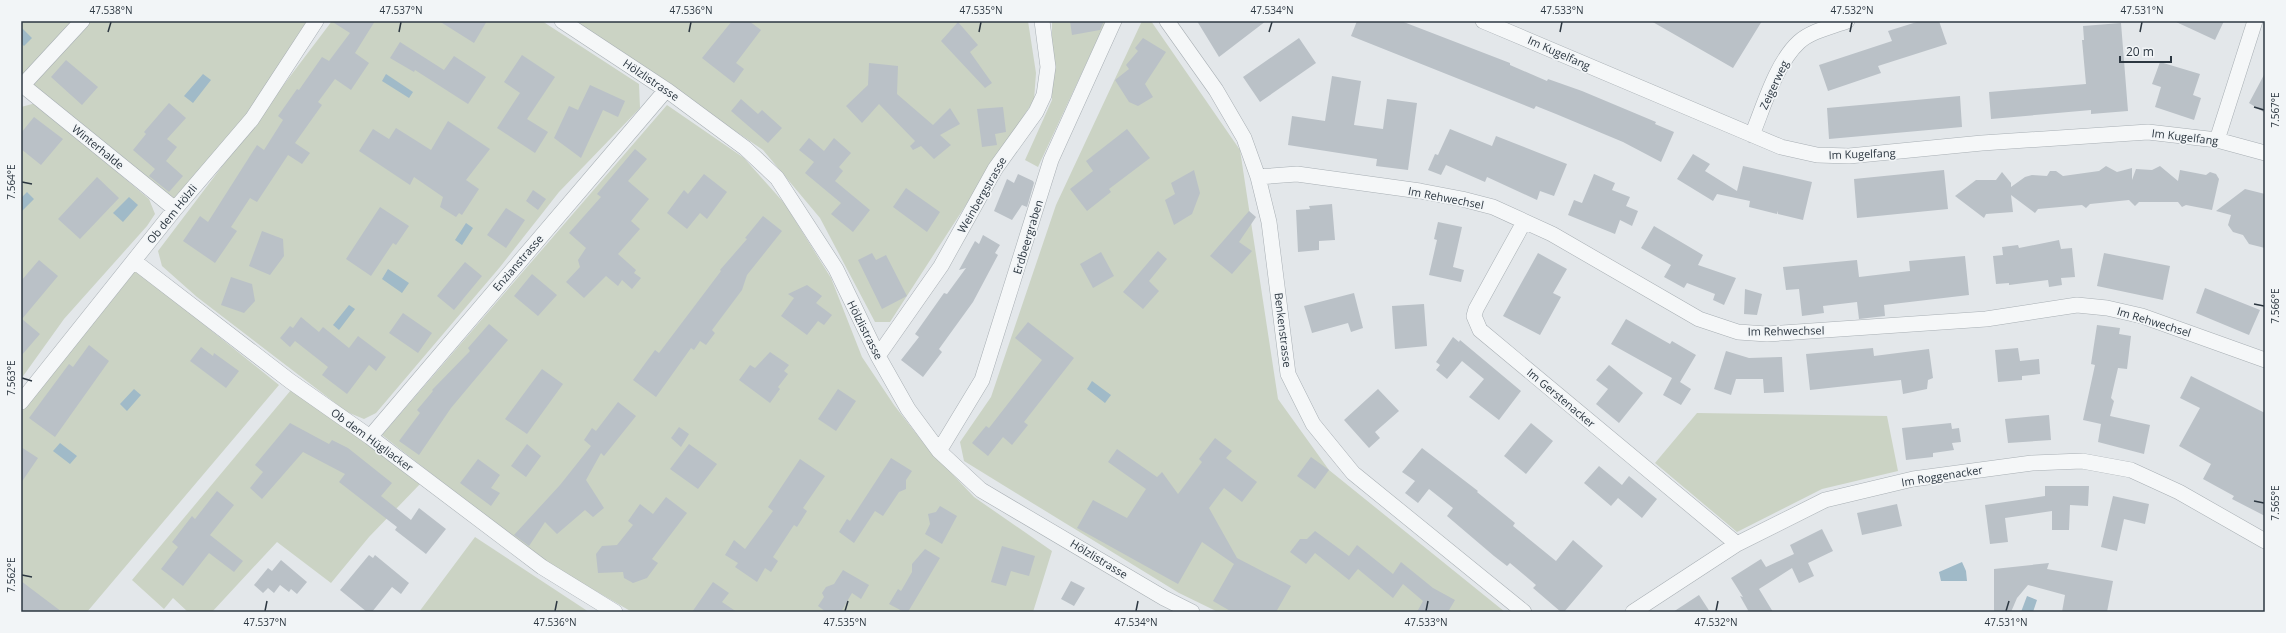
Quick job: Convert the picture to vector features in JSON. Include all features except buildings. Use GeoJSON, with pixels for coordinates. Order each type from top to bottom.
{"type":"FeatureCollection","features":[{"type":"Feature","properties":{"kind":"street","name":"Winterhalde"},"geometry":{"type":"LineString","coordinates":[[82,21],[21,86],[175,209]]}},
{"type":"Feature","properties":{"kind":"street","name":"Ob dem Hölzli"},"geometry":{"type":"LineString","coordinates":[[21,402],[175,209],[252,119],[316,21]]}},
{"type":"Feature","properties":{"kind":"street","name":"Hölzlistrasse"},"geometry":{"type":"LineString","coordinates":[[562,21],[666,90],[745,148],[777,178],[836,269],[878,356],[908,409],[939,451],[981,490],[1164,598],[1192,612]]}},
{"type":"Feature","properties":{"kind":"street","name":"Weinbergstrasse"},"geometry":{"type":"LineString","coordinates":[[878,356],[941,266],[995,169],[1036,112],[1044,95],[1048,67],[1042,21]]}},
{"type":"Feature","properties":{"kind":"street","name":"Erdbeergraben"},"geometry":{"type":"LineString","coordinates":[[939,451],[982,380],[1051,160],[1114,21]]}},
{"type":"Feature","properties":{"kind":"street","name":"Benkenstrasse"},"geometry":{"type":"LineString","coordinates":[[1167,21],[1216,90],[1244,138],[1258,177],[1269,222],[1288,374],[1313,424],[1353,473],[1524,612]]}},
{"type":"Feature","properties":{"kind":"street","name":"Im Kugelfang"},"geometry":{"type":"LineString","coordinates":[[1483,21],[1781,147],[1817,155],[1850,156],[1982,143],[2148,132],[2217,140],[2265,153]]}},
{"type":"Feature","properties":{"kind":"street","name":"Zeigerweg"},"geometry":{"type":"LineString","coordinates":[[1752,135],[1784,60],[1800,42],[1819,31],[1846,21]]}},
{"type":"Feature","properties":{"kind":"street"},"geometry":{"type":"LineString","coordinates":[[2217,140],[2255,21]]}},
{"type":"Feature","properties":{"kind":"street","name":"Enzianstrasse"},"geometry":{"type":"LineString","coordinates":[[370,437],[666,90]]}},
{"type":"Feature","properties":{"kind":"street","name":"Im Rehwechsel"},"geometry":{"type":"LineString","coordinates":[[1258,177],[1297,174],[1420,191],[1462,199],[1493,208],[1552,234],[1699,319],[1738,332],[1767,334],[1986,319],[2077,305],[2107,308],[2142,316],[2265,360]]}},
{"type":"Feature","properties":{"kind":"street","name":"Im Gerstenacker"},"geometry":{"type":"LineString","coordinates":[[1524,222],[1476,309],[1474,316],[1480,330],[1737,544]]}},
{"type":"Feature","properties":{"kind":"street","name":"Ob dem Hügliacker"},"geometry":{"type":"LineString","coordinates":[[134,261],[290,382],[370,437],[542,567],[616,612]]}},
{"type":"Feature","properties":{"kind":"street","name":"Im Roggenacker"},"geometry":{"type":"LineString","coordinates":[[1633,612],[1737,544],[1825,500],[1913,479],[2032,463],[2082,461],[2131,470],[2179,492],[2265,541]]}},
{"type":"Feature","properties":{"kind":"green space"},"geometry":{"type":"Polygon","coordinates":[[[21,21],[308,21],[250,110],[174,202],[21,75],[21,21]]]}},
{"type":"Feature","properties":{"kind":"green space"},"geometry":{"type":"Polygon","coordinates":[[[332,21],[542,21],[639,84],[640,108],[559,192],[500,267],[376,413],[364,419],[347,412],[197,297],[162,266],[158,251],[332,21]]]}},
{"type":"Feature","properties":{"kind":"green space"},"geometry":{"type":"Polygon","coordinates":[[[574,21],[1028,21],[1036,73],[1034,100],[890,322],[875,322],[820,218],[763,150],[574,21]]]}},
{"type":"Feature","properties":{"kind":"green space"},"geometry":{"type":"Polygon","coordinates":[[[1052,21],[1106,21],[1038,167],[1025,160],[1052,100],[1052,21]]]}},
{"type":"Feature","properties":{"kind":"green space"},"geometry":{"type":"Polygon","coordinates":[[[1142,21],[1151,21],[1240,150],[1278,399],[1329,470],[1505,612],[1218,612],[1179,593],[964,461],[960,442],[991,397],[1056,205],[1142,21]]]}},
{"type":"Feature","properties":{"kind":"green space"},"geometry":{"type":"Polygon","coordinates":[[[36,103],[149,199],[155,214],[147,226],[64,319],[21,379],[21,107],[36,103]]]}},
{"type":"Feature","properties":{"kind":"green space"},"geometry":{"type":"Polygon","coordinates":[[[667,105],[744,158],[785,204],[831,278],[862,357],[894,405],[925,445],[974,497],[1052,551],[1033,612],[632,612],[539,558],[382,435],[667,105]]]}},
{"type":"Feature","properties":{"kind":"green space"},"geometry":{"type":"Polygon","coordinates":[[[135,269],[279,385],[87,612],[21,612],[21,412],[135,269]]]}},
{"type":"Feature","properties":{"kind":"green space"},"geometry":{"type":"Polygon","coordinates":[[[291,390],[421,483],[369,537],[331,583],[277,542],[212,612],[188,612],[173,598],[164,609],[132,580],[291,390]]]}},
{"type":"Feature","properties":{"kind":"green space"},"geometry":{"type":"Polygon","coordinates":[[[1697,413],[1887,416],[1898,471],[1822,489],[1737,532],[1655,463],[1697,413]]]}},
{"type":"Feature","properties":{"kind":"green space"},"geometry":{"type":"Polygon","coordinates":[[[475,537],[589,612],[419,612],[475,537]]]}},
{"type":"Feature","properties":{"kind":"water"},"geometry":{"type":"Polygon","coordinates":[[[21,27],[32,38],[24,46],[21,43],[21,27]]]}},
{"type":"Feature","properties":{"kind":"water"},"geometry":{"type":"Polygon","coordinates":[[[203,74],[211,80],[193,103],[184,96],[203,74]]]}},
{"type":"Feature","properties":{"kind":"water"},"geometry":{"type":"Polygon","coordinates":[[[386,74],[413,92],[409,98],[382,81],[386,74]]]}},
{"type":"Feature","properties":{"kind":"water"},"geometry":{"type":"Polygon","coordinates":[[[27,192],[34,199],[21,212],[21,198],[27,192]]]}},
{"type":"Feature","properties":{"kind":"water"},"geometry":{"type":"Polygon","coordinates":[[[129,197],[138,205],[123,222],[113,213],[129,197]]]}},
{"type":"Feature","properties":{"kind":"water"},"geometry":{"type":"Polygon","coordinates":[[[466,223],[473,228],[462,245],[455,240],[466,223]]]}},
{"type":"Feature","properties":{"kind":"water"},"geometry":{"type":"Polygon","coordinates":[[[388,269],[409,283],[402,293],[382,279],[388,269]]]}},
{"type":"Feature","properties":{"kind":"water"},"geometry":{"type":"Polygon","coordinates":[[[349,305],[355,309],[339,330],[333,325],[349,305]]]}},
{"type":"Feature","properties":{"kind":"water"},"geometry":{"type":"Polygon","coordinates":[[[1092,381],[1111,395],[1105,403],[1087,389],[1092,381]]]}},
{"type":"Feature","properties":{"kind":"water"},"geometry":{"type":"Polygon","coordinates":[[[134,389],[141,395],[127,411],[120,404],[134,389]]]}},
{"type":"Feature","properties":{"kind":"water"},"geometry":{"type":"Polygon","coordinates":[[[60,443],[77,456],[70,464],[53,451],[60,443]]]}},
{"type":"Feature","properties":{"kind":"water"},"geometry":{"type":"Polygon","coordinates":[[[1962,562],[1966,571],[1967,581],[1941,581],[1939,572],[1962,562]]]}},
{"type":"Feature","properties":{"kind":"water"},"geometry":{"type":"Polygon","coordinates":[[[2027,596],[2037,600],[2033,612],[2021,612],[2027,596]]]}}]}
